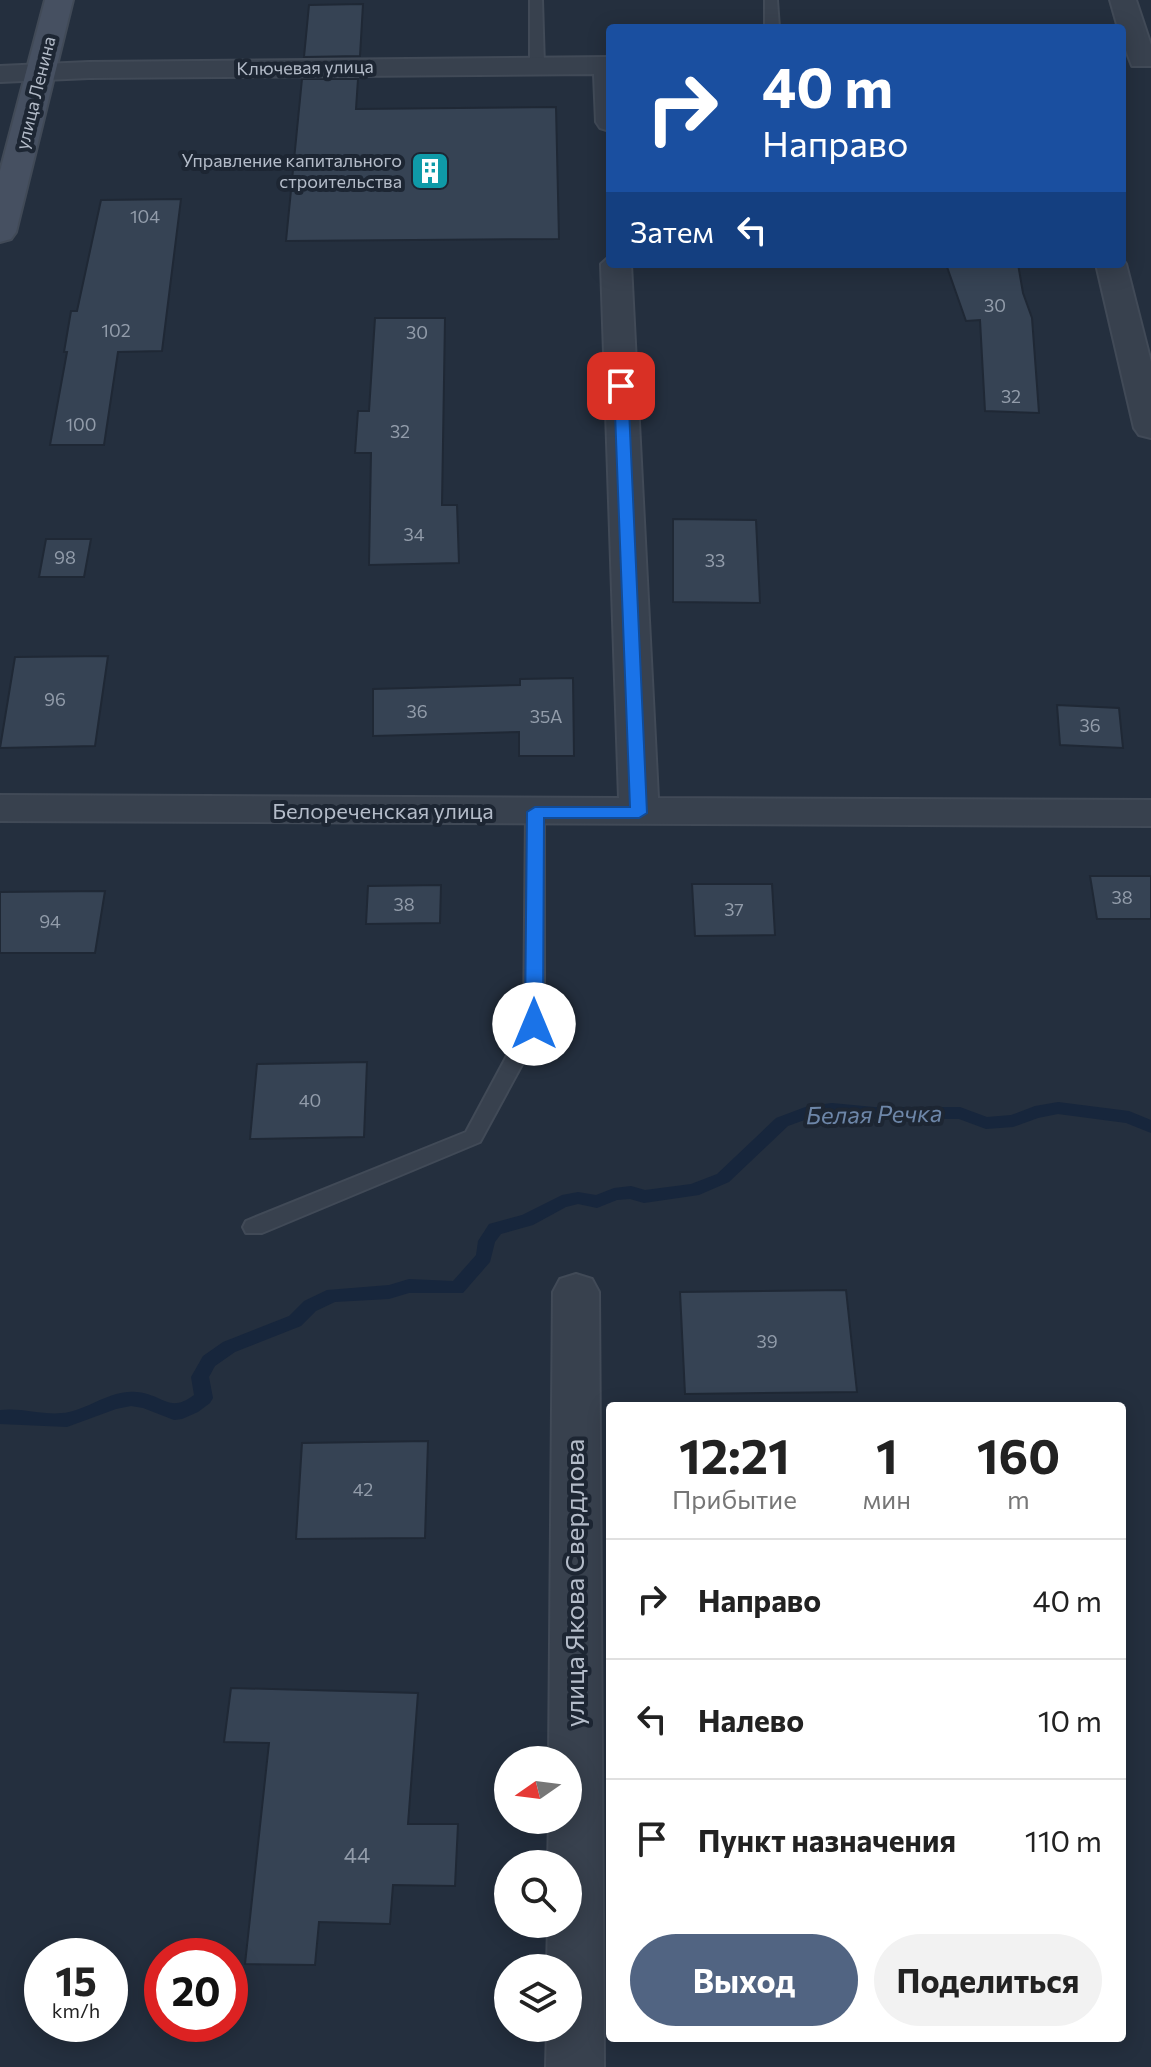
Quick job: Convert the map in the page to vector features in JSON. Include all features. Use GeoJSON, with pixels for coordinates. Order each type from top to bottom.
{"type":"FeatureCollection","features":[{"type":"Feature","properties":{"kind":"main road","name":"улица Ленина"},"geometry":{"type":"LineString","coordinates":[[0,232],[59,0]]}},
{"type":"Feature","properties":{"kind":"street"},"geometry":{"type":"LineString","coordinates":[[1123,0],[1138,60]]}},
{"type":"Feature","properties":{"kind":"street","name":"Ключевая улица"},"geometry":{"type":"LineString","coordinates":[[0,74],[606,65]]}},
{"type":"Feature","properties":{"kind":"street"},"geometry":{"type":"LineString","coordinates":[[616,268],[639,813]]}},
{"type":"Feature","properties":{"kind":"street"},"geometry":{"type":"LineString","coordinates":[[1112,268],[1151,428]]}},
{"type":"Feature","properties":{"kind":"street","name":"Белореченская улица"},"geometry":{"type":"LineString","coordinates":[[0,808],[1151,813]]}},
{"type":"Feature","properties":{"kind":"street","name":"улица Якова Свердлова"},"geometry":{"type":"LineString","coordinates":[[575,2067],[576,1292]]}},
{"type":"Feature","properties":{"kind":"lane"},"geometry":{"type":"LineString","coordinates":[[536,0],[537,66]]}},
{"type":"Feature","properties":{"kind":"lane"},"geometry":{"type":"LineString","coordinates":[[771,0],[772,24]]}},
{"type":"Feature","properties":{"kind":"lane"},"geometry":{"type":"LineString","coordinates":[[254,1227],[473,1137],[534,1024],[535,812]]}},
{"type":"Feature","properties":{"kind":"building"},"geometry":{"type":"Polygon","coordinates":[[[363,4],[360,56],[304,57],[309,5],[363,4]]]}},
{"type":"Feature","properties":{"kind":"building"},"geometry":{"type":"Polygon","coordinates":[[[302,79],[358,79],[356,109],[556,107],[559,239],[286,241],[302,79]]]}},
{"type":"Feature","properties":{"kind":"building"},"geometry":{"type":"Polygon","coordinates":[[[181,199],[162,351],[118,352],[104,445],[50,445],[71,311],[77,311],[101,200],[181,199]]]}},
{"type":"Feature","properties":{"kind":"building"},"geometry":{"type":"Polygon","coordinates":[[[947,268],[1019,268],[1032,318],[1039,413],[985,411],[980,320],[966,321],[947,268]]]}},
{"type":"Feature","properties":{"kind":"building"},"geometry":{"type":"Polygon","coordinates":[[[375,318],[445,318],[442,505],[457,505],[459,563],[369,565],[371,453],[355,453],[358,411],[369,411],[375,318]]]}},
{"type":"Feature","properties":{"kind":"building"},"geometry":{"type":"Polygon","coordinates":[[[673,519],[756,520],[760,603],[673,602],[673,519]]]}},
{"type":"Feature","properties":{"kind":"building"},"geometry":{"type":"Polygon","coordinates":[[[46,539],[91,539],[84,577],[39,577],[46,539]]]}},
{"type":"Feature","properties":{"kind":"building"},"geometry":{"type":"Polygon","coordinates":[[[108,656],[95,746],[0,748],[15,657],[108,656]]]}},
{"type":"Feature","properties":{"kind":"building"},"geometry":{"type":"Polygon","coordinates":[[[573,678],[574,756],[519,756],[519,732],[373,736],[373,689],[520,685],[520,679],[573,678]]]}},
{"type":"Feature","properties":{"kind":"building"},"geometry":{"type":"Polygon","coordinates":[[[1057,705],[1119,708],[1123,748],[1060,745],[1057,705]]]}},
{"type":"Feature","properties":{"kind":"building"},"geometry":{"type":"Polygon","coordinates":[[[1090,876],[1151,876],[1151,919],[1097,919],[1090,876]]]}},
{"type":"Feature","properties":{"kind":"building"},"geometry":{"type":"Polygon","coordinates":[[[692,884],[772,884],[775,935],[695,936],[692,884]]]}},
{"type":"Feature","properties":{"kind":"building"},"geometry":{"type":"Polygon","coordinates":[[[441,885],[440,923],[366,924],[368,886],[441,885]]]}},
{"type":"Feature","properties":{"kind":"building"},"geometry":{"type":"Polygon","coordinates":[[[105,891],[95,953],[0,953],[0,892],[105,891]]]}},
{"type":"Feature","properties":{"kind":"building"},"geometry":{"type":"Polygon","coordinates":[[[367,1062],[364,1137],[250,1139],[257,1064],[367,1062]]]}},
{"type":"Feature","properties":{"kind":"building"},"geometry":{"type":"Polygon","coordinates":[[[846,1290],[857,1392],[685,1394],[680,1292],[846,1290]]]}},
{"type":"Feature","properties":{"kind":"building"},"geometry":{"type":"Polygon","coordinates":[[[428,1441],[425,1538],[296,1539],[302,1443],[428,1441]]]}},
{"type":"Feature","properties":{"kind":"building"},"geometry":{"type":"Polygon","coordinates":[[[231,1688],[418,1693],[408,1824],[458,1824],[455,1886],[393,1885],[390,1924],[319,1922],[315,1965],[248,1964],[248,1938],[269,1743],[224,1742],[231,1688]]]}},
{"type":"Feature","properties":{"kind":"waterway","name":"Белая Речка"},"geometry":{"type":"LineString","coordinates":[[0,1417],[67,1420],[114,1402],[131,1399],[182,1412],[204,1398],[200,1377],[209,1361],[229,1347],[295,1321],[310,1306],[333,1295],[389,1292],[409,1286],[457,1288],[484,1257],[487,1241],[495,1229],[527,1220],[562,1201],[578,1198],[597,1202],[614,1194],[631,1192],[644,1197],[693,1190],[723,1178],[782,1122],[808,1112],[832,1109],[874,1113],[960,1113],[986,1123],[1013,1121],[1035,1112],[1058,1108],[1129,1117],[1151,1127]]}},
{"type":"Feature","properties":{"kind":"place","name":"Управление капитального строительства"},"geometry":{"type":"Point","coordinates":[430,171]}},
{"type":"Feature","properties":{"kind":"route"},"geometry":{"type":"LineString","coordinates":[[534,1024],[535,812],[639,813],[621,386]]}}]}
